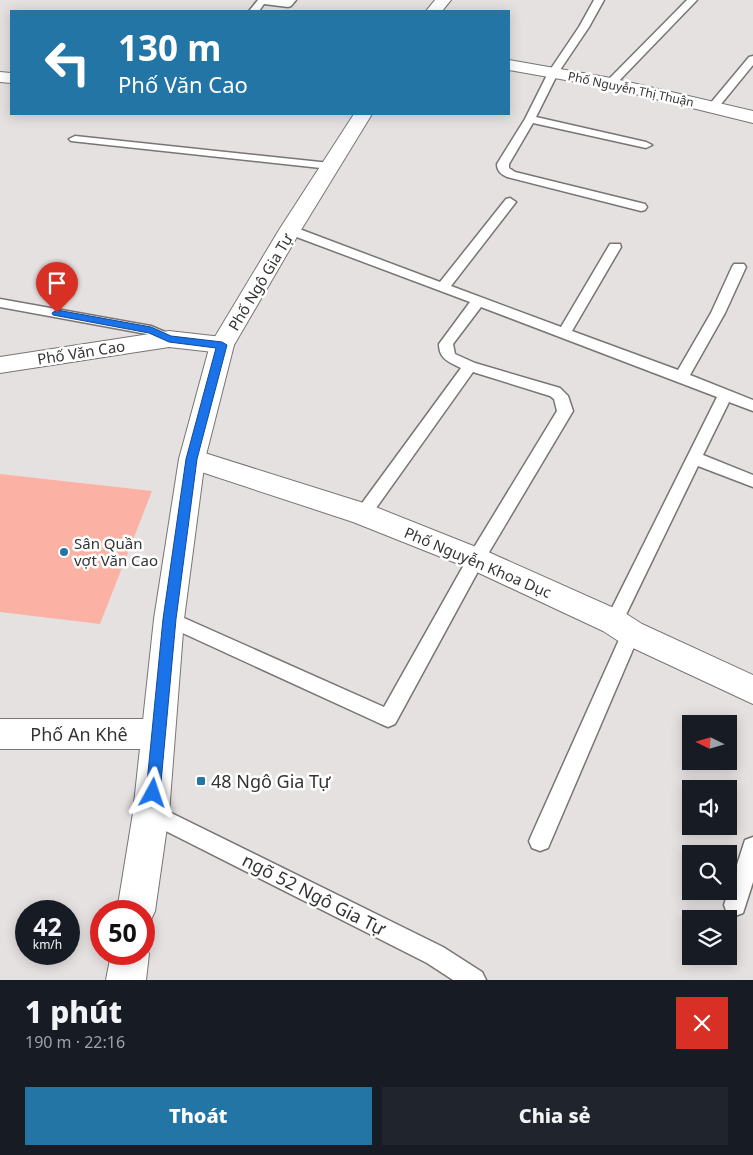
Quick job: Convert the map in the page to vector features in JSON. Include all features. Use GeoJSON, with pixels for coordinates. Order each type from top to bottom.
{"type":"FeatureCollection","features":[{"type":"Feature","properties":{"kind":"street"},"geometry":{"type":"LineString","coordinates":[[435,10],[443,0]]}},
{"type":"Feature","properties":{"kind":"street","name":"Phố Nguyễn Thị Thuận"},"geometry":{"type":"LineString","coordinates":[[510,65],[611,83],[753,117]]}},
{"type":"Feature","properties":{"kind":"street","name":"Phố Ngô Gia Tự"},"geometry":{"type":"LineString","coordinates":[[138,900],[151,813],[169,619],[192,459],[222,345],[290,230],[363,115]]}},
{"type":"Feature","properties":{"kind":"street","name":"Phố Văn Cao"},"geometry":{"type":"LineString","coordinates":[[0,365],[169,338],[222,345]]}},
{"type":"Feature","properties":{"kind":"street","name":"Phố Nguyễn Khoa Dục"},"geometry":{"type":"LineString","coordinates":[[192,459],[363,514],[476,559],[753,690]]}},
{"type":"Feature","properties":{"kind":"street","name":"Phố An Khê"},"geometry":{"type":"LineString","coordinates":[[0,734],[158,734]]}},
{"type":"Feature","properties":{"kind":"street"},"geometry":{"type":"LineString","coordinates":[[126,980],[128,965]]}},
{"type":"Feature","properties":{"kind":"lane"},"geometry":{"type":"LineString","coordinates":[[255,10],[262,2],[288,4],[291,0]]}},
{"type":"Feature","properties":{"kind":"lane"},"geometry":{"type":"LineString","coordinates":[[599,0],[554,73],[504,164],[505,172],[641,207]]}},
{"type":"Feature","properties":{"kind":"lane"},"geometry":{"type":"LineString","coordinates":[[611,83],[692,0]]}},
{"type":"Feature","properties":{"kind":"lane"},"geometry":{"type":"LineString","coordinates":[[713,107],[753,59]]}},
{"type":"Feature","properties":{"kind":"lane"},"geometry":{"type":"LineString","coordinates":[[530,119],[646,145]]}},
{"type":"Feature","properties":{"kind":"lane"},"geometry":{"type":"LineString","coordinates":[[74,139],[147,145],[227,156],[330,166]]}},
{"type":"Feature","properties":{"kind":"lane"},"geometry":{"type":"LineString","coordinates":[[442,288],[510,202]]}},
{"type":"Feature","properties":{"kind":"lane"},"geometry":{"type":"LineString","coordinates":[[290,230],[681,377],[753,406]]}},
{"type":"Feature","properties":{"kind":"lane"},"geometry":{"type":"LineString","coordinates":[[564,333],[615,247]]}},
{"type":"Feature","properties":{"kind":"lane"},"geometry":{"type":"LineString","coordinates":[[681,377],[718,313],[739,267]]}},
{"type":"Feature","properties":{"kind":"lane"},"geometry":{"type":"LineString","coordinates":[[169,619],[388,718],[476,559],[565,411],[561,396],[555,392],[470,366],[446,352],[446,344],[478,301]]}},
{"type":"Feature","properties":{"kind":"lane"},"geometry":{"type":"LineString","coordinates":[[0,303],[151,330],[169,338]]}},
{"type":"Feature","properties":{"kind":"lane"},"geometry":{"type":"LineString","coordinates":[[363,514],[470,366]]}},
{"type":"Feature","properties":{"kind":"lane"},"geometry":{"type":"LineString","coordinates":[[540,841],[623,627],[694,458],[725,395]]}},
{"type":"Feature","properties":{"kind":"lane"},"geometry":{"type":"LineString","coordinates":[[694,458],[753,480]]}},
{"type":"Feature","properties":{"kind":"lane","name":"ngõ 52 Ngô Gia Tự"},"geometry":{"type":"LineString","coordinates":[[151,813],[435,955],[474,980]]}},
{"type":"Feature","properties":{"kind":"lane"},"geometry":{"type":"LineString","coordinates":[[735,905],[753,847]]}},
{"type":"Feature","properties":{"kind":"shaded area","name":"Sân Quần vợt Văn Cao"},"geometry":{"type":"Polygon","coordinates":[[[0,474],[152,491],[100,624],[0,612],[0,474]]]}},
{"type":"Feature","properties":{"kind":"place","name":"Sân Quần vợt Văn Cao"},"geometry":{"type":"Point","coordinates":[64,552]}},
{"type":"Feature","properties":{"kind":"place","name":"48 Ngô Gia Tự"},"geometry":{"type":"Point","coordinates":[201,781]}},
{"type":"Feature","properties":{"kind":"route"},"geometry":{"type":"LineString","coordinates":[[57,313],[151,330],[169,338],[222,345],[192,459],[169,619],[153,793]]}}]}
